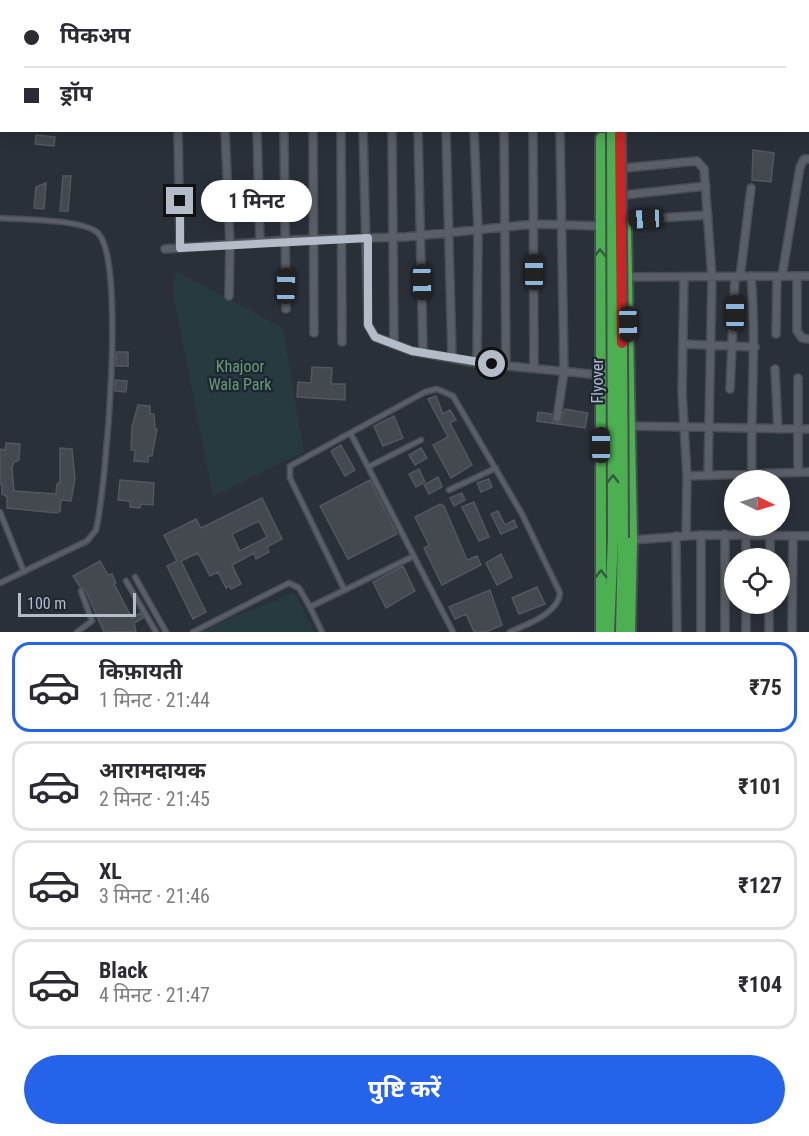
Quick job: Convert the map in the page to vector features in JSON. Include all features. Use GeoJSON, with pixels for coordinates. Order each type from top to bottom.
{"type":"FeatureCollection","features":[{"type":"Feature","properties":{"kind":"street"},"geometry":{"type":"LineString","coordinates":[[178,132],[180,248]]}},
{"type":"Feature","properties":{"kind":"street"},"geometry":{"type":"LineString","coordinates":[[225,132],[230,244],[229,296]]}},
{"type":"Feature","properties":{"kind":"street"},"geometry":{"type":"LineString","coordinates":[[257,132],[260,243]]}},
{"type":"Feature","properties":{"kind":"street"},"geometry":{"type":"LineString","coordinates":[[284,132],[286,309]]}},
{"type":"Feature","properties":{"kind":"street"},"geometry":{"type":"LineString","coordinates":[[313,132],[314,333]]}},
{"type":"Feature","properties":{"kind":"street"},"geometry":{"type":"LineString","coordinates":[[342,132],[344,238],[342,342]]}},
{"type":"Feature","properties":{"kind":"street"},"geometry":{"type":"LineString","coordinates":[[363,132],[368,238],[368,325],[375,337],[423,353],[477,363],[601,375]]}},
{"type":"Feature","properties":{"kind":"street"},"geometry":{"type":"LineString","coordinates":[[392,132],[394,344]]}},
{"type":"Feature","properties":{"kind":"street"},"geometry":{"type":"LineString","coordinates":[[418,132],[423,353]]}},
{"type":"Feature","properties":{"kind":"street"},"geometry":{"type":"LineString","coordinates":[[446,132],[452,358]]}},
{"type":"Feature","properties":{"kind":"street"},"geometry":{"type":"LineString","coordinates":[[474,132],[478,230],[477,363]]}},
{"type":"Feature","properties":{"kind":"street"},"geometry":{"type":"LineString","coordinates":[[504,132],[507,226],[506,365]]}},
{"type":"Feature","properties":{"kind":"street"},"geometry":{"type":"LineString","coordinates":[[533,132],[534,367]]}},
{"type":"Feature","properties":{"kind":"street"},"geometry":{"type":"LineString","coordinates":[[557,418],[564,372],[560,132]]}},
{"type":"Feature","properties":{"kind":"street","name":"Flyover"},"geometry":{"type":"LineString","coordinates":[[609,632],[613,538],[612,132]]}},
{"type":"Feature","properties":{"kind":"street","name":"Flyover"},"geometry":{"type":"LineString","coordinates":[[620,132],[623,538],[621,632]]}},
{"type":"Feature","properties":{"kind":"street"},"geometry":{"type":"LineString","coordinates":[[601,632],[600,138],[624,139],[632,540],[630,632]]}},
{"type":"Feature","properties":{"kind":"street"},"geometry":{"type":"LineString","coordinates":[[776,334],[779,277],[800,167],[804,159],[809,159]]}},
{"type":"Feature","properties":{"kind":"street"},"geometry":{"type":"LineString","coordinates":[[624,168],[700,162],[704,170],[712,277],[708,475]]}},
{"type":"Feature","properties":{"kind":"street"},"geometry":{"type":"LineString","coordinates":[[602,347],[609,342],[611,334],[613,181],[619,333],[629,353]]}},
{"type":"Feature","properties":{"kind":"street"},"geometry":{"type":"LineString","coordinates":[[624,195],[706,186]]}},
{"type":"Feature","properties":{"kind":"street"},"geometry":{"type":"LineString","coordinates":[[730,389],[738,277],[751,188]]}},
{"type":"Feature","properties":{"kind":"street"},"geometry":{"type":"LineString","coordinates":[[626,220],[708,215]]}},
{"type":"Feature","properties":{"kind":"street"},"geometry":{"type":"LineString","coordinates":[[165,249],[287,240],[394,238],[535,224],[599,226]]}},
{"type":"Feature","properties":{"kind":"street"},"geometry":{"type":"LineString","coordinates":[[751,276],[754,347],[752,470]]}},
{"type":"Feature","properties":{"kind":"street"},"geometry":{"type":"LineString","coordinates":[[797,276],[797,331],[802,338],[809,339]]}},
{"type":"Feature","properties":{"kind":"street"},"geometry":{"type":"LineString","coordinates":[[627,277],[809,276]]}},
{"type":"Feature","properties":{"kind":"street"},"geometry":{"type":"LineString","coordinates":[[684,277],[683,427],[687,476],[686,535]]}},
{"type":"Feature","properties":{"kind":"street"},"geometry":{"type":"LineString","coordinates":[[683,344],[754,347]]}},
{"type":"Feature","properties":{"kind":"street"},"geometry":{"type":"LineString","coordinates":[[600,359],[629,353]]}},
{"type":"Feature","properties":{"kind":"street"},"geometry":{"type":"LineString","coordinates":[[775,369],[777,429]]}},
{"type":"Feature","properties":{"kind":"street"},"geometry":{"type":"LineString","coordinates":[[798,378],[798,471]]}},
{"type":"Feature","properties":{"kind":"street"},"geometry":{"type":"LineString","coordinates":[[630,426],[809,429]]}},
{"type":"Feature","properties":{"kind":"street"},"geometry":{"type":"LineString","coordinates":[[790,471],[809,472]]}},
{"type":"Feature","properties":{"kind":"street"},"geometry":{"type":"LineString","coordinates":[[687,476],[724,474]]}},
{"type":"Feature","properties":{"kind":"street"},"geometry":{"type":"LineString","coordinates":[[632,540],[724,534]]}},
{"type":"Feature","properties":{"kind":"street"},"geometry":{"type":"LineString","coordinates":[[701,535],[701,632]]}},
{"type":"Feature","properties":{"kind":"street"},"geometry":{"type":"LineString","coordinates":[[676,536],[677,632]]}},
{"type":"Feature","properties":{"kind":"street"},"geometry":{"type":"LineString","coordinates":[[725,536],[725,632]]}},
{"type":"Feature","properties":{"kind":"street"},"geometry":{"type":"LineString","coordinates":[[790,536],[809,536]]}},
{"type":"Feature","properties":{"kind":"street"},"geometry":{"type":"LineString","coordinates":[[792,632],[793,536]]}},
{"type":"Feature","properties":{"kind":"street"},"geometry":{"type":"LineString","coordinates":[[746,614],[746,632]]}},
{"type":"Feature","properties":{"kind":"street"},"geometry":{"type":"LineString","coordinates":[[769,614],[769,632]]}},
{"type":"Feature","properties":{"kind":"lane"},"geometry":{"type":"LineString","coordinates":[[0,218],[90,228],[102,239],[110,266],[113,316],[109,400],[96,530],[87,541],[0,583]]}},
{"type":"Feature","properties":{"kind":"lane"},"geometry":{"type":"LineString","coordinates":[[344,590],[289,472],[296,461],[351,434],[425,392],[437,389],[453,396],[496,468],[560,593],[559,601],[554,608],[510,632]]}},
{"type":"Feature","properties":{"kind":"lane"},"geometry":{"type":"LineString","coordinates":[[351,434],[453,632]]}},
{"type":"Feature","properties":{"kind":"lane"},"geometry":{"type":"LineString","coordinates":[[368,467],[421,440]]}},
{"type":"Feature","properties":{"kind":"lane"},"geometry":{"type":"LineString","coordinates":[[449,490],[496,468]]}},
{"type":"Feature","properties":{"kind":"lane"},"geometry":{"type":"LineString","coordinates":[[0,512],[24,572]]}},
{"type":"Feature","properties":{"kind":"lane"},"geometry":{"type":"LineString","coordinates":[[310,607],[414,556]]}},
{"type":"Feature","properties":{"kind":"lane"},"geometry":{"type":"LineString","coordinates":[[135,577],[166,632]]}},
{"type":"Feature","properties":{"kind":"lane"},"geometry":{"type":"LineString","coordinates":[[126,581],[156,632]]}},
{"type":"Feature","properties":{"kind":"lane"},"geometry":{"type":"LineString","coordinates":[[193,632],[290,584],[299,588],[322,632]]}},
{"type":"Feature","properties":{"kind":"lane"},"geometry":{"type":"LineString","coordinates":[[77,632],[92,621],[81,591]]}},
{"type":"Feature","properties":{"kind":"green space","name":"Khajoor Wala Park"},"geometry":{"type":"Polygon","coordinates":[[[176,271],[283,328],[304,452],[213,496],[172,288],[176,271]]]}},
{"type":"Feature","properties":{"kind":"green space"},"geometry":{"type":"Polygon","coordinates":[[[295,592],[314,632],[197,632],[295,592]]]}},
{"type":"Feature","properties":{"kind":"building"},"geometry":{"type":"Polygon","coordinates":[[[36,135],[55,137],[54,146],[35,144],[36,135]]]}},
{"type":"Feature","properties":{"kind":"building"},"geometry":{"type":"Polygon","coordinates":[[[753,150],[774,153],[771,182],[752,180],[753,150]]]}},
{"type":"Feature","properties":{"kind":"building"},"geometry":{"type":"Polygon","coordinates":[[[63,176],[71,176],[68,211],[60,211],[63,176]]]}},
{"type":"Feature","properties":{"kind":"building"},"geometry":{"type":"Polygon","coordinates":[[[46,183],[44,209],[34,208],[36,187],[46,183]]]}},
{"type":"Feature","properties":{"kind":"building"},"geometry":{"type":"Polygon","coordinates":[[[116,352],[128,352],[128,366],[116,366],[116,352]]]}},
{"type":"Feature","properties":{"kind":"building"},"geometry":{"type":"Polygon","coordinates":[[[312,367],[332,368],[331,384],[345,384],[345,400],[297,397],[298,382],[311,383],[312,367]]]}},
{"type":"Feature","properties":{"kind":"building"},"geometry":{"type":"Polygon","coordinates":[[[115,380],[127,381],[126,392],[115,391],[115,380]]]}},
{"type":"Feature","properties":{"kind":"building"},"geometry":{"type":"Polygon","coordinates":[[[436,396],[443,414],[450,410],[456,420],[450,423],[472,465],[451,478],[433,445],[448,437],[428,399],[436,396]]]}},
{"type":"Feature","properties":{"kind":"building"},"geometry":{"type":"Polygon","coordinates":[[[138,405],[150,406],[150,414],[154,414],[155,429],[157,429],[152,456],[148,456],[148,462],[134,461],[135,450],[131,450],[132,427],[138,405]]]}},
{"type":"Feature","properties":{"kind":"building"},"geometry":{"type":"Polygon","coordinates":[[[565,409],[588,413],[585,428],[537,421],[538,412],[552,414],[553,422],[560,423],[565,409]]]}},
{"type":"Feature","properties":{"kind":"building"},"geometry":{"type":"Polygon","coordinates":[[[394,416],[403,438],[383,446],[374,426],[394,416]]]}},
{"type":"Feature","properties":{"kind":"building"},"geometry":{"type":"Polygon","coordinates":[[[6,443],[20,444],[19,460],[14,462],[12,468],[14,491],[56,494],[57,484],[60,482],[60,448],[72,449],[75,479],[71,501],[61,500],[60,511],[57,513],[7,508],[7,497],[2,494],[0,484],[0,449],[5,450],[6,443]]]}},
{"type":"Feature","properties":{"kind":"building"},"geometry":{"type":"Polygon","coordinates":[[[341,445],[355,470],[345,476],[331,451],[341,445]]]}},
{"type":"Feature","properties":{"kind":"building"},"geometry":{"type":"Polygon","coordinates":[[[421,448],[427,458],[415,465],[409,455],[421,448]]]}},
{"type":"Feature","properties":{"kind":"building"},"geometry":{"type":"Polygon","coordinates":[[[419,469],[425,482],[416,487],[409,474],[419,469]]]}},
{"type":"Feature","properties":{"kind":"building"},"geometry":{"type":"Polygon","coordinates":[[[438,477],[442,487],[429,494],[424,485],[438,477]]]}},
{"type":"Feature","properties":{"kind":"building"},"geometry":{"type":"Polygon","coordinates":[[[489,479],[492,487],[481,492],[477,483],[489,479]]]}},
{"type":"Feature","properties":{"kind":"building"},"geometry":{"type":"Polygon","coordinates":[[[120,480],[154,483],[153,505],[141,504],[140,508],[130,507],[130,501],[118,500],[120,480]]]}},
{"type":"Feature","properties":{"kind":"building"},"geometry":{"type":"Polygon","coordinates":[[[370,480],[397,534],[348,559],[320,506],[370,480]]]}},
{"type":"Feature","properties":{"kind":"building"},"geometry":{"type":"Polygon","coordinates":[[[462,493],[465,500],[454,506],[450,498],[462,493]]]}},
{"type":"Feature","properties":{"kind":"building"},"geometry":{"type":"Polygon","coordinates":[[[262,498],[282,539],[267,547],[269,552],[256,559],[254,553],[232,565],[241,584],[231,589],[230,586],[226,588],[218,572],[210,576],[198,553],[181,561],[206,612],[193,619],[167,566],[177,561],[164,535],[196,519],[201,528],[262,498]],[[259,521],[232,534],[240,551],[267,537],[259,521]]]}},
{"type":"Feature","properties":{"kind":"building"},"geometry":{"type":"Polygon","coordinates":[[[474,502],[489,537],[479,541],[462,507],[474,502]]]}},
{"type":"Feature","properties":{"kind":"building"},"geometry":{"type":"Polygon","coordinates":[[[440,504],[444,506],[467,560],[477,556],[481,565],[442,585],[424,548],[429,545],[415,517],[440,504]]]}},
{"type":"Feature","properties":{"kind":"building"},"geometry":{"type":"Polygon","coordinates":[[[498,511],[505,525],[514,520],[517,527],[501,534],[491,514],[498,511]]]}},
{"type":"Feature","properties":{"kind":"building"},"geometry":{"type":"Polygon","coordinates":[[[501,554],[512,577],[497,585],[486,563],[501,554]]]}},
{"type":"Feature","properties":{"kind":"building"},"geometry":{"type":"Polygon","coordinates":[[[100,561],[108,575],[112,574],[116,583],[114,584],[132,618],[140,613],[143,618],[134,623],[136,632],[104,632],[85,589],[80,587],[73,576],[100,561]]]}},
{"type":"Feature","properties":{"kind":"building"},"geometry":{"type":"Polygon","coordinates":[[[403,566],[415,591],[386,608],[373,582],[403,566]]]}},
{"type":"Feature","properties":{"kind":"building"},"geometry":{"type":"Polygon","coordinates":[[[537,587],[545,604],[519,614],[512,598],[537,587]]]}},
{"type":"Feature","properties":{"kind":"building"},"geometry":{"type":"Polygon","coordinates":[[[490,590],[502,625],[486,632],[474,632],[466,614],[455,619],[449,607],[490,590]]]}},
{"type":"Feature","properties":{"kind":"traffic: fast"},"geometry":{"type":"LineString","coordinates":[[612,132],[613,538]]}},
{"type":"Feature","properties":{"kind":"traffic: fast"},"geometry":{"type":"LineString","coordinates":[[601,632],[601,138],[619,139]]}},
{"type":"Feature","properties":{"kind":"traffic: fast"},"geometry":{"type":"LineString","coordinates":[[626,224],[632,540],[630,632]]}},
{"type":"Feature","properties":{"kind":"traffic: fast"},"geometry":{"type":"LineString","coordinates":[[622,343],[623,538]]}},
{"type":"Feature","properties":{"kind":"traffic: fast"},"geometry":{"type":"LineString","coordinates":[[609,632],[613,538]]}},
{"type":"Feature","properties":{"kind":"traffic: fast"},"geometry":{"type":"LineString","coordinates":[[621,632],[623,538]]}},
{"type":"Feature","properties":{"kind":"traffic: jam"},"geometry":{"type":"LineString","coordinates":[[620,132],[622,343]]}},
{"type":"Feature","properties":{"kind":"route"},"geometry":{"type":"LineString","coordinates":[[180,201],[180,248],[368,238],[368,325],[375,337],[412,351],[492,364]]}}]}
